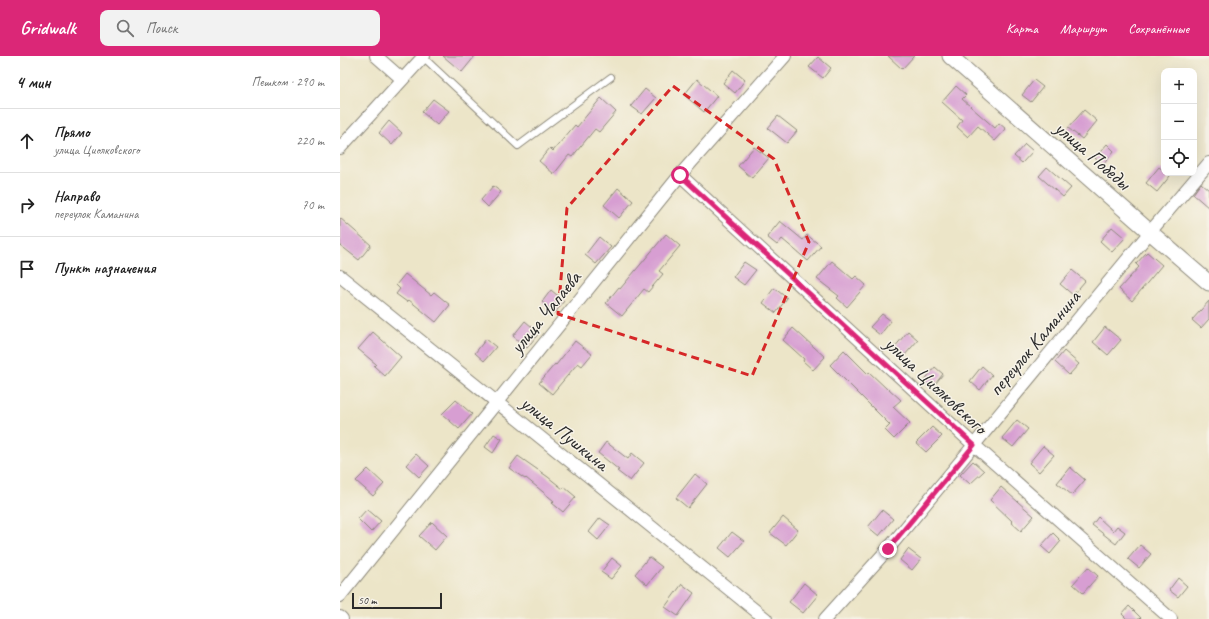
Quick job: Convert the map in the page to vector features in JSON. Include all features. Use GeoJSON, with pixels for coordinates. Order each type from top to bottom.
{"type":"FeatureCollection","features":[{"type":"Feature","properties":{"kind":"street"},"geometry":{"type":"LineString","coordinates":[[376,56],[402,79]]}},
{"type":"Feature","properties":{"kind":"street","name":"улица Чапаева"},"geometry":{"type":"LineString","coordinates":[[340,596],[680,175],[785,56]]}},
{"type":"Feature","properties":{"kind":"street","name":"улица Победы"},"geometry":{"type":"LineString","coordinates":[[950,56],[1209,283]]}},
{"type":"Feature","properties":{"kind":"street"},"geometry":{"type":"LineString","coordinates":[[340,148],[423,57]]}},
{"type":"Feature","properties":{"kind":"street","name":"переулок Каманина"},"geometry":{"type":"LineString","coordinates":[[825,619],[888,549],[1150,232],[1209,163]]}},
{"type":"Feature","properties":{"kind":"street","name":"улица Циолковского"},"geometry":{"type":"LineString","coordinates":[[680,175],[974,445],[1171,619]]}},
{"type":"Feature","properties":{"kind":"street","name":"улица Пушкина"},"geometry":{"type":"LineString","coordinates":[[340,276],[766,619]]}},
{"type":"Feature","properties":{"kind":"lane"},"geometry":{"type":"LineString","coordinates":[[423,57],[518,146],[611,77]]}},
{"type":"Feature","properties":{"kind":"highlighted area"},"geometry":{"type":"Polygon","coordinates":[[[673,86],[774,159],[809,242],[752,376],[558,314],[567,208],[673,86]]]}},
{"type":"Feature","properties":{"kind":"building"},"geometry":{"type":"Polygon","coordinates":[[[443,56],[475,56],[462,72],[443,56]]]}},
{"type":"Feature","properties":{"kind":"building"},"geometry":{"type":"Polygon","coordinates":[[[888,56],[914,56],[902,69],[888,56]]]}},
{"type":"Feature","properties":{"kind":"building"},"geometry":{"type":"Polygon","coordinates":[[[818,57],[831,68],[823,78],[809,67],[818,57]]]}},
{"type":"Feature","properties":{"kind":"building"},"geometry":{"type":"Polygon","coordinates":[[[733,70],[745,80],[735,93],[723,83],[733,70]]]}},
{"type":"Feature","properties":{"kind":"building"},"geometry":{"type":"Polygon","coordinates":[[[697,79],[717,96],[704,112],[684,95],[697,79]]]}},
{"type":"Feature","properties":{"kind":"building"},"geometry":{"type":"Polygon","coordinates":[[[1034,80],[1043,87],[1031,102],[1022,95],[1034,80]]]}},
{"type":"Feature","properties":{"kind":"building"},"geometry":{"type":"Polygon","coordinates":[[[956,86],[966,95],[962,99],[995,128],[999,123],[1006,129],[995,141],[978,126],[968,137],[957,127],[962,120],[942,102],[956,86]]]}},
{"type":"Feature","properties":{"kind":"building"},"geometry":{"type":"Polygon","coordinates":[[[645,89],[656,98],[642,114],[631,106],[645,89]]]}},
{"type":"Feature","properties":{"kind":"building"},"geometry":{"type":"Polygon","coordinates":[[[601,98],[616,112],[599,132],[595,129],[572,157],[569,155],[554,174],[539,161],[550,148],[553,151],[575,125],[577,127],[601,98]]]}},
{"type":"Feature","properties":{"kind":"building"},"geometry":{"type":"Polygon","coordinates":[[[433,99],[449,111],[437,125],[422,112],[433,99]]]}},
{"type":"Feature","properties":{"kind":"building"},"geometry":{"type":"Polygon","coordinates":[[[1084,110],[1097,121],[1082,139],[1068,128],[1084,110]]]}},
{"type":"Feature","properties":{"kind":"building"},"geometry":{"type":"Polygon","coordinates":[[[778,116],[797,131],[787,143],[768,128],[778,116]]]}},
{"type":"Feature","properties":{"kind":"building"},"geometry":{"type":"Polygon","coordinates":[[[389,121],[402,133],[392,145],[379,133],[389,121]]]}},
{"type":"Feature","properties":{"kind":"building"},"geometry":{"type":"Polygon","coordinates":[[[1025,144],[1033,151],[1022,163],[1014,156],[1025,144]]]}},
{"type":"Feature","properties":{"kind":"building"},"geometry":{"type":"Polygon","coordinates":[[[1107,144],[1114,151],[1103,165],[1095,158],[1107,144]]]}},
{"type":"Feature","properties":{"kind":"building"},"geometry":{"type":"Polygon","coordinates":[[[754,147],[769,158],[752,178],[738,166],[754,147]]]}},
{"type":"Feature","properties":{"kind":"building"},"geometry":{"type":"Polygon","coordinates":[[[1047,167],[1071,188],[1063,197],[1039,176],[1047,167]]]}},
{"type":"Feature","properties":{"kind":"building"},"geometry":{"type":"Polygon","coordinates":[[[1159,167],[1161,169],[1161,176],[1170,176],[1157,192],[1146,183],[1159,167]]]}},
{"type":"Feature","properties":{"kind":"building"},"geometry":{"type":"Polygon","coordinates":[[[1201,183],[1209,190],[1209,208],[1193,194],[1201,183]]]}},
{"type":"Feature","properties":{"kind":"building"},"geometry":{"type":"Polygon","coordinates":[[[493,186],[501,192],[488,207],[481,200],[493,186]]]}},
{"type":"Feature","properties":{"kind":"building"},"geometry":{"type":"Polygon","coordinates":[[[618,188],[633,201],[619,218],[604,205],[618,188]]]}},
{"type":"Feature","properties":{"kind":"building"},"geometry":{"type":"Polygon","coordinates":[[[340,218],[371,245],[359,260],[340,245],[340,218]]]}},
{"type":"Feature","properties":{"kind":"building"},"geometry":{"type":"Polygon","coordinates":[[[780,221],[803,240],[807,235],[821,246],[808,261],[782,239],[777,245],[767,237],[780,221]]]}},
{"type":"Feature","properties":{"kind":"building"},"geometry":{"type":"Polygon","coordinates":[[[1112,227],[1125,238],[1112,252],[1100,241],[1112,227]]]}},
{"type":"Feature","properties":{"kind":"building"},"geometry":{"type":"Polygon","coordinates":[[[666,234],[680,246],[659,271],[663,274],[648,292],[644,289],[622,316],[606,303],[619,287],[620,289],[666,234]]]}},
{"type":"Feature","properties":{"kind":"building"},"geometry":{"type":"Polygon","coordinates":[[[599,237],[611,247],[596,264],[585,255],[599,237]]]}},
{"type":"Feature","properties":{"kind":"building"},"geometry":{"type":"Polygon","coordinates":[[[1147,252],[1162,265],[1132,301],[1119,289],[1139,267],[1136,264],[1147,252]]]}},
{"type":"Feature","properties":{"kind":"building"},"geometry":{"type":"Polygon","coordinates":[[[832,261],[853,279],[856,276],[866,285],[847,307],[837,298],[839,296],[817,279],[832,261]]]}},
{"type":"Feature","properties":{"kind":"building"},"geometry":{"type":"Polygon","coordinates":[[[744,262],[756,270],[744,285],[733,277],[744,262]]]}},
{"type":"Feature","properties":{"kind":"building"},"geometry":{"type":"Polygon","coordinates":[[[1072,270],[1085,281],[1073,295],[1060,284],[1072,270]]]}},
{"type":"Feature","properties":{"kind":"building"},"geometry":{"type":"Polygon","coordinates":[[[405,274],[431,295],[434,292],[450,305],[436,322],[409,300],[407,302],[396,294],[400,289],[396,285],[405,274]]]}},
{"type":"Feature","properties":{"kind":"building"},"geometry":{"type":"Polygon","coordinates":[[[774,288],[787,298],[776,313],[763,303],[774,288]]]}},
{"type":"Feature","properties":{"kind":"building"},"geometry":{"type":"Polygon","coordinates":[[[551,290],[564,301],[555,313],[542,302],[551,290]]]}},
{"type":"Feature","properties":{"kind":"building"},"geometry":{"type":"Polygon","coordinates":[[[1209,301],[1209,319],[1201,328],[1192,320],[1209,301]]]}},
{"type":"Feature","properties":{"kind":"building"},"geometry":{"type":"Polygon","coordinates":[[[882,314],[891,321],[880,335],[870,327],[882,314]]]}},
{"type":"Feature","properties":{"kind":"building"},"geometry":{"type":"Polygon","coordinates":[[[525,321],[539,333],[527,348],[513,336],[525,321]]]}},
{"type":"Feature","properties":{"kind":"building"},"geometry":{"type":"Polygon","coordinates":[[[1105,327],[1121,340],[1108,355],[1093,342],[1105,327]]]}},
{"type":"Feature","properties":{"kind":"building"},"geometry":{"type":"Polygon","coordinates":[[[793,328],[825,357],[813,370],[803,361],[804,359],[783,340],[793,328]]]}},
{"type":"Feature","properties":{"kind":"building"},"geometry":{"type":"Polygon","coordinates":[[[908,331],[918,340],[904,356],[894,348],[908,331]]]}},
{"type":"Feature","properties":{"kind":"building"},"geometry":{"type":"Polygon","coordinates":[[[373,332],[401,357],[385,376],[374,366],[376,364],[358,349],[373,332]]]}},
{"type":"Feature","properties":{"kind":"building"},"geometry":{"type":"Polygon","coordinates":[[[486,339],[496,347],[484,361],[475,353],[486,339]]]}},
{"type":"Feature","properties":{"kind":"building"},"geometry":{"type":"Polygon","coordinates":[[[575,341],[592,354],[582,366],[578,363],[552,394],[539,383],[575,341]]]}},
{"type":"Feature","properties":{"kind":"building"},"geometry":{"type":"Polygon","coordinates":[[[844,350],[868,374],[869,372],[901,400],[893,407],[910,423],[894,439],[885,430],[890,425],[830,365],[844,350]]]}},
{"type":"Feature","properties":{"kind":"building"},"geometry":{"type":"Polygon","coordinates":[[[1064,351],[1079,364],[1069,375],[1055,362],[1064,351]]]}},
{"type":"Feature","properties":{"kind":"building"},"geometry":{"type":"Polygon","coordinates":[[[982,366],[992,375],[980,390],[970,381],[982,366]]]}},
{"type":"Feature","properties":{"kind":"building"},"geometry":{"type":"Polygon","coordinates":[[[935,367],[943,374],[932,388],[924,381],[935,367]]]}},
{"type":"Feature","properties":{"kind":"building"},"geometry":{"type":"Polygon","coordinates":[[[456,400],[472,414],[459,429],[442,414],[456,400]]]}},
{"type":"Feature","properties":{"kind":"building"},"geometry":{"type":"Polygon","coordinates":[[[1017,420],[1028,429],[1013,447],[1002,438],[1017,420]]]}},
{"type":"Feature","properties":{"kind":"building"},"geometry":{"type":"Polygon","coordinates":[[[932,427],[942,436],[926,452],[916,443],[932,427]]]}},
{"type":"Feature","properties":{"kind":"building"},"geometry":{"type":"Polygon","coordinates":[[[494,434],[502,439],[493,453],[485,447],[494,434]]]}},
{"type":"Feature","properties":{"kind":"building"},"geometry":{"type":"Polygon","coordinates":[[[606,442],[628,459],[632,453],[644,463],[630,481],[598,453],[606,442]]]}},
{"type":"Feature","properties":{"kind":"building"},"geometry":{"type":"Polygon","coordinates":[[[1043,446],[1054,455],[1039,472],[1029,463],[1043,446]]]}},
{"type":"Feature","properties":{"kind":"building"},"geometry":{"type":"Polygon","coordinates":[[[416,454],[429,466],[419,477],[406,465],[416,454]]]}},
{"type":"Feature","properties":{"kind":"building"},"geometry":{"type":"Polygon","coordinates":[[[518,456],[563,489],[564,487],[576,497],[563,512],[552,503],[554,501],[526,478],[525,479],[509,468],[518,456]]]}},
{"type":"Feature","properties":{"kind":"building"},"geometry":{"type":"Polygon","coordinates":[[[973,461],[984,471],[970,484],[960,475],[973,461]]]}},
{"type":"Feature","properties":{"kind":"building"},"geometry":{"type":"Polygon","coordinates":[[[1070,467],[1085,480],[1072,495],[1057,483],[1070,467]]]}},
{"type":"Feature","properties":{"kind":"building"},"geometry":{"type":"Polygon","coordinates":[[[368,469],[384,484],[373,496],[356,481],[368,469]]]}},
{"type":"Feature","properties":{"kind":"building"},"geometry":{"type":"Polygon","coordinates":[[[695,474],[707,484],[688,508],[676,498],[695,474]]]}},
{"type":"Feature","properties":{"kind":"building"},"geometry":{"type":"Polygon","coordinates":[[[1001,487],[1034,516],[1021,531],[990,500],[1001,487]]]}},
{"type":"Feature","properties":{"kind":"building"},"geometry":{"type":"Polygon","coordinates":[[[367,509],[381,521],[371,532],[358,519],[367,509]]]}},
{"type":"Feature","properties":{"kind":"building"},"geometry":{"type":"Polygon","coordinates":[[[882,510],[893,519],[879,536],[868,527],[882,510]]]}},
{"type":"Feature","properties":{"kind":"building"},"geometry":{"type":"Polygon","coordinates":[[[783,517],[798,530],[786,545],[770,533],[783,517]]]}},
{"type":"Feature","properties":{"kind":"building"},"geometry":{"type":"Polygon","coordinates":[[[1098,517],[1113,531],[1117,526],[1125,532],[1116,544],[1092,525],[1098,517]]]}},
{"type":"Feature","properties":{"kind":"building"},"geometry":{"type":"Polygon","coordinates":[[[600,518],[610,525],[598,540],[589,532],[600,518]]]}},
{"type":"Feature","properties":{"kind":"building"},"geometry":{"type":"Polygon","coordinates":[[[432,522],[447,536],[435,550],[419,536],[432,522]]]}},
{"type":"Feature","properties":{"kind":"building"},"geometry":{"type":"Polygon","coordinates":[[[732,532],[744,541],[730,557],[719,548],[732,532]]]}},
{"type":"Feature","properties":{"kind":"building"},"geometry":{"type":"Polygon","coordinates":[[[1053,533],[1061,541],[1050,554],[1041,546],[1053,533]]]}},
{"type":"Feature","properties":{"kind":"building"},"geometry":{"type":"Polygon","coordinates":[[[1140,545],[1151,554],[1139,568],[1128,559],[1140,545]]]}},
{"type":"Feature","properties":{"kind":"building"},"geometry":{"type":"Polygon","coordinates":[[[908,549],[921,559],[912,570],[900,560],[908,549]]]}},
{"type":"Feature","properties":{"kind":"building"},"geometry":{"type":"Polygon","coordinates":[[[649,557],[662,567],[647,585],[635,574],[649,557]]]}},
{"type":"Feature","properties":{"kind":"building"},"geometry":{"type":"Polygon","coordinates":[[[612,558],[622,566],[611,579],[601,572],[612,558]]]}},
{"type":"Feature","properties":{"kind":"building"},"geometry":{"type":"Polygon","coordinates":[[[1088,567],[1098,576],[1083,593],[1073,584],[1088,567]]]}},
{"type":"Feature","properties":{"kind":"building"},"geometry":{"type":"Polygon","coordinates":[[[1178,578],[1187,586],[1178,597],[1169,590],[1178,578]]]}},
{"type":"Feature","properties":{"kind":"building"},"geometry":{"type":"Polygon","coordinates":[[[804,583],[818,595],[803,613],[789,602],[804,583]]]}},
{"type":"Feature","properties":{"kind":"building"},"geometry":{"type":"Polygon","coordinates":[[[682,584],[694,593],[678,616],[665,607],[682,584]]]}},
{"type":"Feature","properties":{"kind":"building"},"geometry":{"type":"Polygon","coordinates":[[[1129,606],[1142,619],[1127,619],[1122,614],[1129,606]]]}},
{"type":"Feature","properties":{"kind":"route"},"geometry":{"type":"LineString","coordinates":[[680,175],[974,445],[888,549]]}}]}
